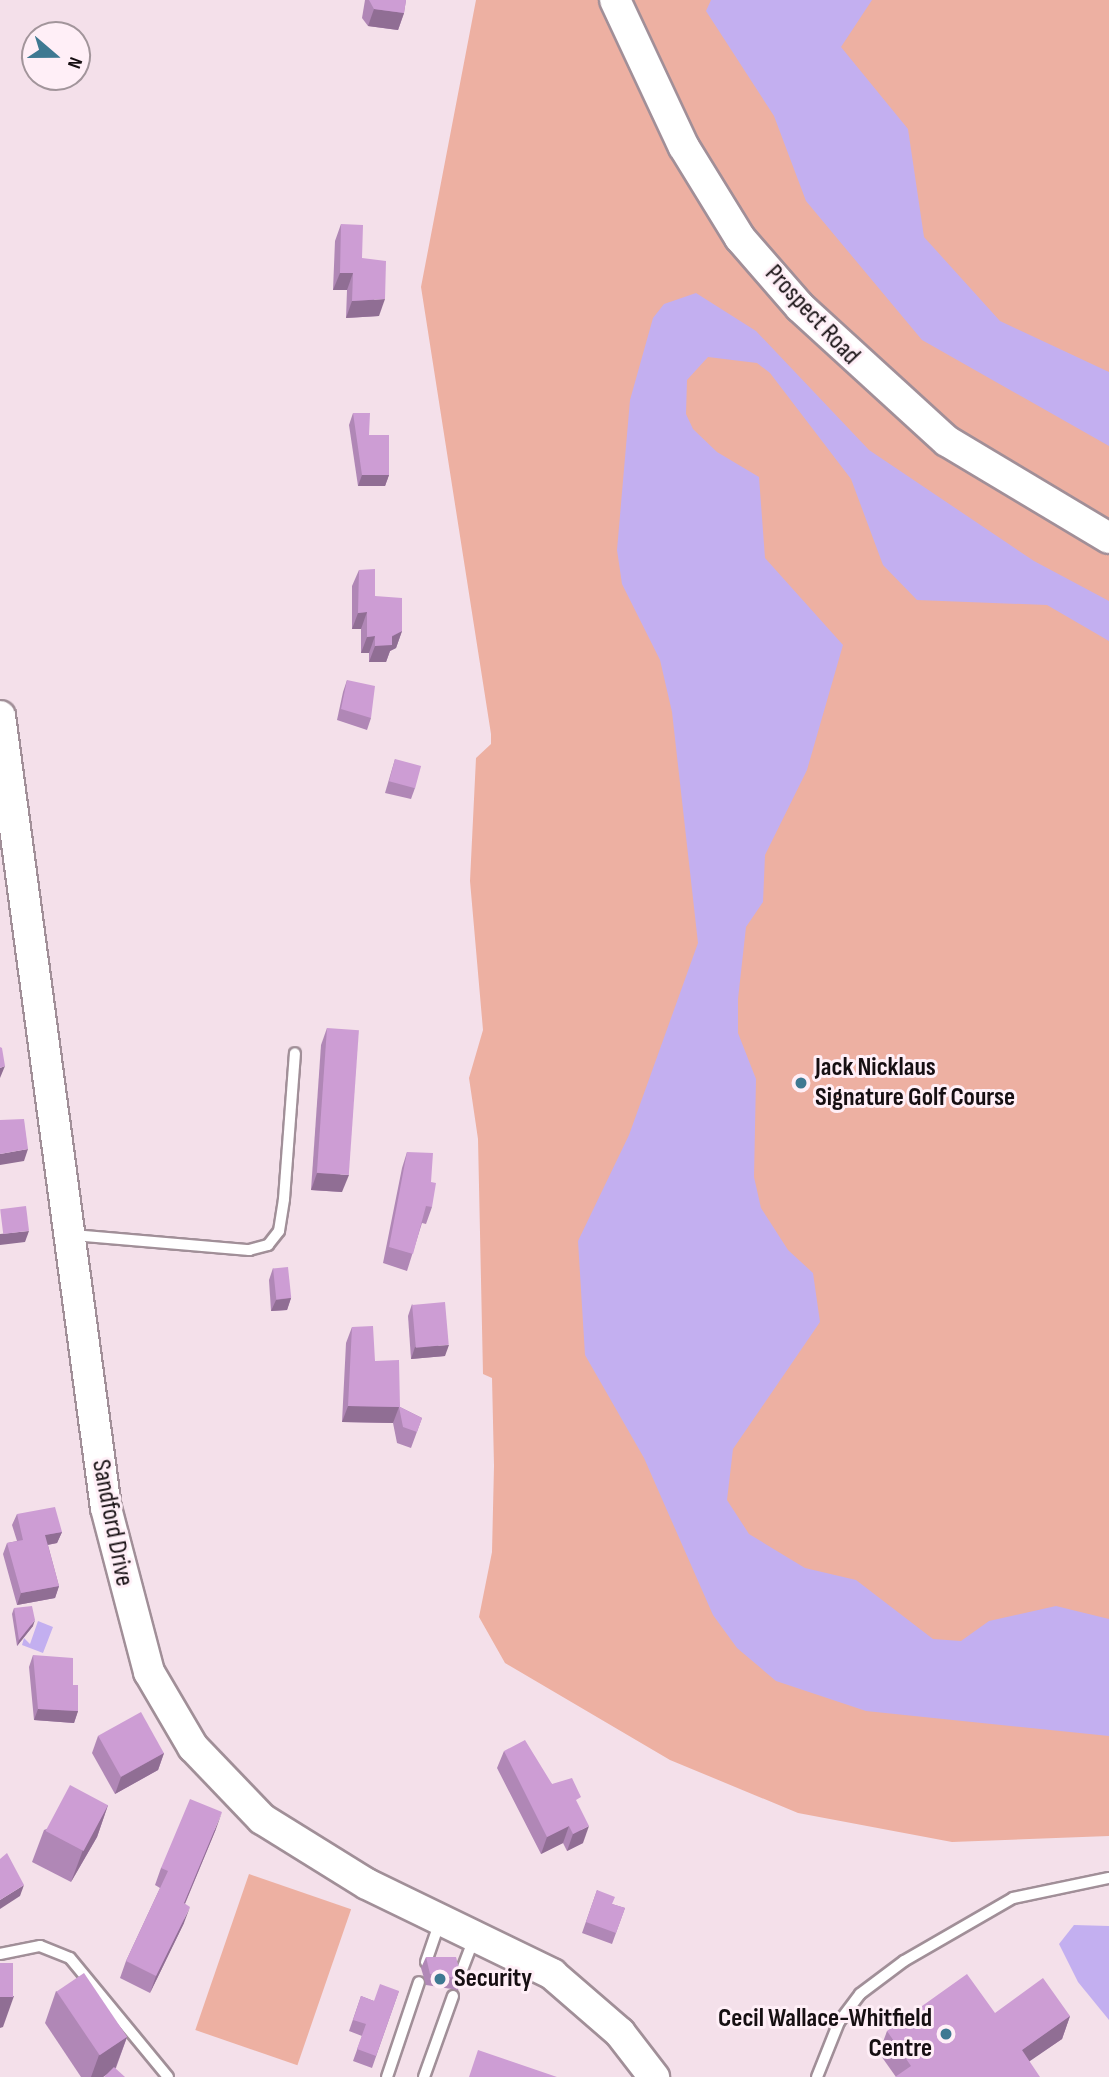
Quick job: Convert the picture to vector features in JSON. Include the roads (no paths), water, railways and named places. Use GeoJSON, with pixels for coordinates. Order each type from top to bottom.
{"type":"FeatureCollection","features":[{"type":"Feature","properties":{"kind":"street","name":"Prospect Road"},"geometry":{"type":"LineString","coordinates":[[615,0],[684,148],[740,238],[800,307],[947,441],[1109,538]]}},
{"type":"Feature","properties":{"kind":"street","name":"Sandford Drive"},"geometry":{"type":"LineString","coordinates":[[0,716],[67,1235],[106,1508],[133,1621],[166,1704],[210,1769],[262,1819],[310,1853],[476,1933],[552,1974],[590,2005],[654,2077]]}},
{"type":"Feature","properties":{"kind":"lane"},"geometry":{"type":"LineString","coordinates":[[67,1235],[249,1250],[268,1245],[279,1231],[284,1199],[295,1053]]}},
{"type":"Feature","properties":{"kind":"lane"},"geometry":{"type":"LineString","coordinates":[[817,2077],[839,2022],[860,1994],[904,1961],[1013,1898],[1109,1878]]}},
{"type":"Feature","properties":{"kind":"lane"},"geometry":{"type":"LineString","coordinates":[[426,1962],[441,1917]]}},
{"type":"Feature","properties":{"kind":"lane"},"geometry":{"type":"LineString","coordinates":[[460,1975],[476,1933]]}},
{"type":"Feature","properties":{"kind":"lane"},"geometry":{"type":"LineString","coordinates":[[0,1954],[40,1946],[70,1958],[168,2077]]}},
{"type":"Feature","properties":{"kind":"lane"},"geometry":{"type":"LineString","coordinates":[[387,2077],[419,1982]]}},
{"type":"Feature","properties":{"kind":"lane"},"geometry":{"type":"LineString","coordinates":[[424,2077],[453,1996]]}},
{"type":"Feature","properties":{"kind":"place","name":"Jack Nicklaus Signature Golf Course"},"geometry":{"type":"Point","coordinates":[801,1083]}},
{"type":"Feature","properties":{"kind":"place","name":"Security"},"geometry":{"type":"Point","coordinates":[440,1979]}},
{"type":"Feature","properties":{"kind":"place","name":"Cecil Wallace-Whitfield Centre"},"geometry":{"type":"Point","coordinates":[946,2034]}}]}
